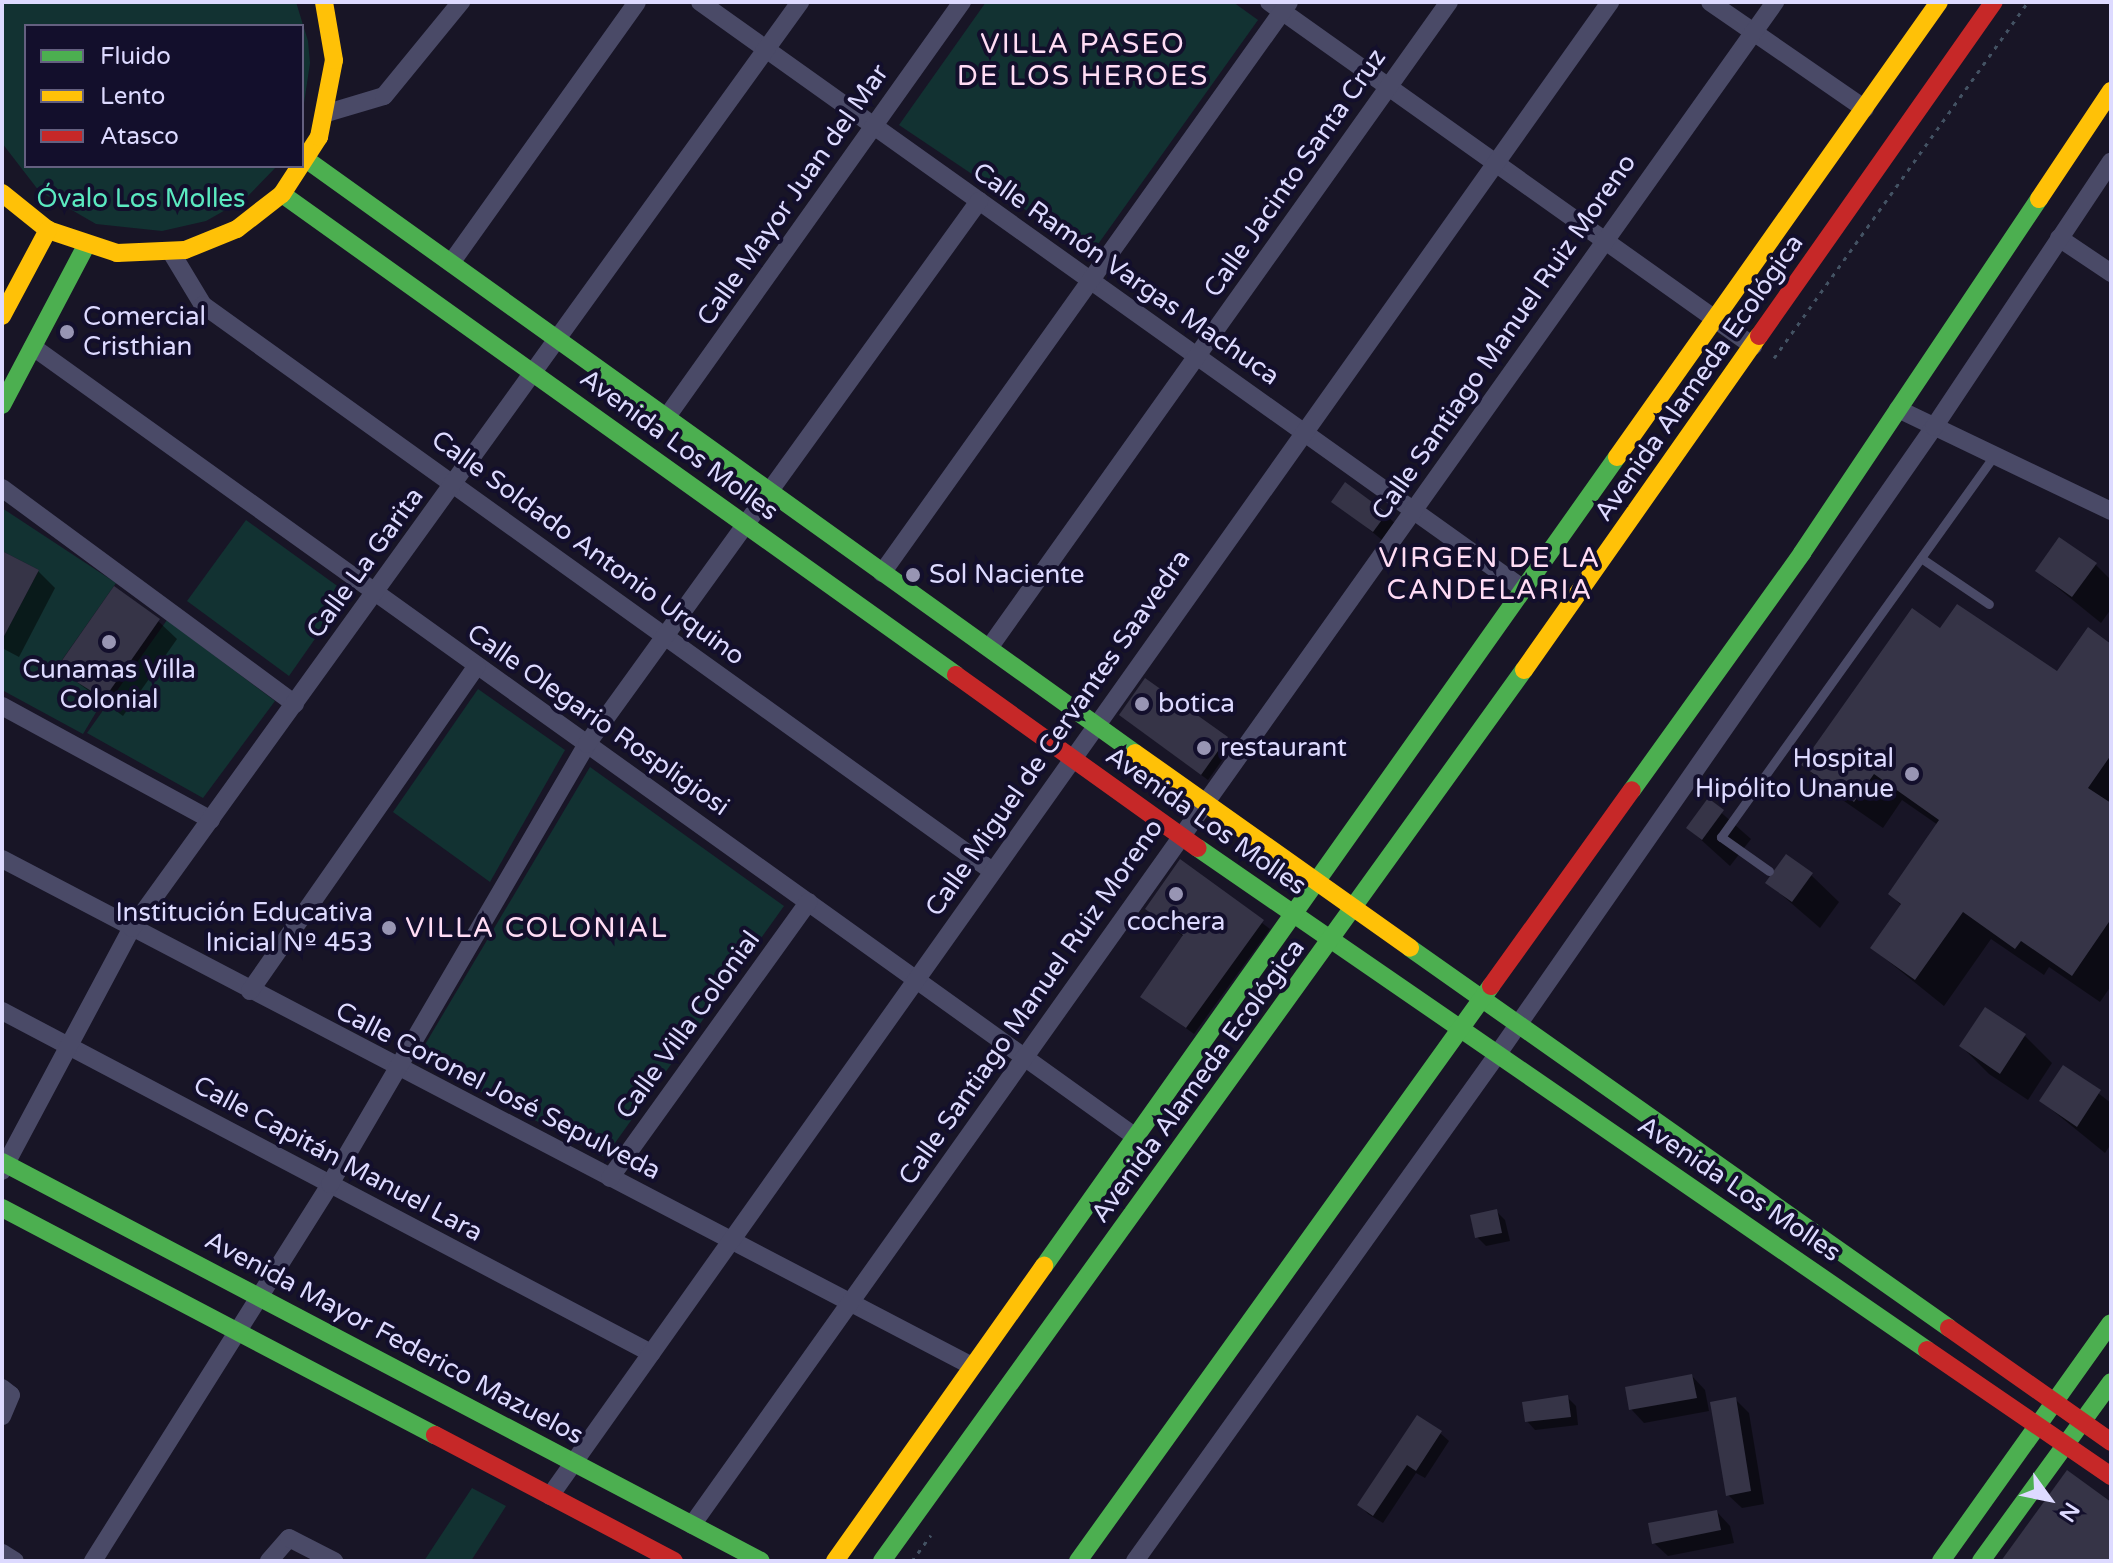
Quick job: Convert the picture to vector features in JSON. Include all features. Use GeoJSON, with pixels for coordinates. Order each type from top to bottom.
{"type":"FeatureCollection","features":[{"type":"Feature","properties":{"kind":"street"},"geometry":{"type":"LineString","coordinates":[[304,164],[327,113],[334,60],[324,2]]}},
{"type":"Feature","properties":{"kind":"street"},"geometry":{"type":"LineString","coordinates":[[327,113],[384,96],[461,2]]}},
{"type":"Feature","properties":{"kind":"street"},"geometry":{"type":"LineString","coordinates":[[451,263],[637,2]]}},
{"type":"Feature","properties":{"kind":"street","name":"Calle Ramón Vargas Machuca"},"geometry":{"type":"LineString","coordinates":[[700,2],[1522,588]]}},
{"type":"Feature","properties":{"kind":"street","name":"Calle La Garita"},"geometry":{"type":"LineString","coordinates":[[3,1166],[132,928],[800,2]]}},
{"type":"Feature","properties":{"kind":"street","name":"Calle Mayor Juan del Mar"},"geometry":{"type":"LineString","coordinates":[[666,418],[962,2]]}},
{"type":"Feature","properties":{"kind":"street","name":"Calle Jacinto Santa Cruz"},"geometry":{"type":"LineString","coordinates":[[989,648],[1449,2]]}},
{"type":"Feature","properties":{"kind":"street","name":"Calle Miguel de Cervantes Saavedra"},"geometry":{"type":"LineString","coordinates":[[550,1496],[1610,2]]}},
{"type":"Feature","properties":{"kind":"street"},"geometry":{"type":"LineString","coordinates":[[1710,2],[1865,109]]}},
{"type":"Feature","properties":{"kind":"street","name":"Calle Santiago Manuel Ruiz Moreno"},"geometry":{"type":"LineString","coordinates":[[692,1525],[1775,2]]}},
{"type":"Feature","properties":{"kind":"street","name":"Avenida Alameda Ecológica"},"geometry":{"type":"LineString","coordinates":[[835,1561],[1289,913],[1715,321],[1939,2]]}},
{"type":"Feature","properties":{"kind":"street","name":"Avenida Alameda Ecológica"},"geometry":{"type":"LineString","coordinates":[[882,1561],[1355,910],[1994,2]]}},
{"type":"Feature","properties":{"kind":"street"},"geometry":{"type":"LineString","coordinates":[[882,573],[1091,281],[1280,5],[1389,87],[1753,346]]}},
{"type":"Feature","properties":{"kind":"street"},"geometry":{"type":"LineString","coordinates":[[1078,1561],[1802,553],[2111,91]]}},
{"type":"Feature","properties":{"kind":"street","name":"Avenida Los Molles"},"geometry":{"type":"LineString","coordinates":[[307,160],[1204,803],[2111,1442]]}},
{"type":"Feature","properties":{"kind":"street"},"geometry":{"type":"LineString","coordinates":[[1135,1561],[1497,1055],[1934,427],[2111,162]]}},
{"type":"Feature","properties":{"kind":"street"},"geometry":{"type":"LineString","coordinates":[[2,193],[48,230],[86,246],[128,254],[171,252],[225,236],[282,194],[301,168]]}},
{"type":"Feature","properties":{"kind":"street","name":"Avenida Los Molles"},"geometry":{"type":"LineString","coordinates":[[282,194],[1289,913],[2111,1476]]}},
{"type":"Feature","properties":{"kind":"street"},"geometry":{"type":"LineString","coordinates":[[93,1561],[330,1184],[395,1067],[587,744],[772,493],[979,201]]}},
{"type":"Feature","properties":{"kind":"street"},"geometry":{"type":"LineString","coordinates":[[2,316],[48,230]]}},
{"type":"Feature","properties":{"kind":"street"},"geometry":{"type":"LineString","coordinates":[[2059,238],[2111,273]]}},
{"type":"Feature","properties":{"kind":"street"},"geometry":{"type":"LineString","coordinates":[[2,405],[86,246]]}},
{"type":"Feature","properties":{"kind":"street","name":"Calle Soldado Antonio Urquino"},"geometry":{"type":"LineString","coordinates":[[171,252],[203,305],[992,871]]}},
{"type":"Feature","properties":{"kind":"street","name":"Calle Olegario Rospligiosi"},"geometry":{"type":"LineString","coordinates":[[33,347],[1133,1135]]}},
{"type":"Feature","properties":{"kind":"street"},"geometry":{"type":"LineString","coordinates":[[1898,409],[2111,511]]}},
{"type":"Feature","properties":{"kind":"street"},"geometry":{"type":"LineString","coordinates":[[2,488],[295,704]]}},
{"type":"Feature","properties":{"kind":"street"},"geometry":{"type":"LineString","coordinates":[[250,991],[477,666]]}},
{"type":"Feature","properties":{"kind":"street"},"geometry":{"type":"LineString","coordinates":[[2,706],[211,820]]}},
{"type":"Feature","properties":{"kind":"street","name":"Calle Coronel José Sepulveda"},"geometry":{"type":"LineString","coordinates":[[2,859],[972,1366]]}},
{"type":"Feature","properties":{"kind":"street","name":"Calle Villa Colonial"},"geometry":{"type":"LineString","coordinates":[[610,1178],[808,902]]}},
{"type":"Feature","properties":{"kind":"street","name":"Calle Capitán Manuel Lara"},"geometry":{"type":"LineString","coordinates":[[2,1011],[651,1353]]}},
{"type":"Feature","properties":{"kind":"street","name":"Avenida Mayor Federico Mazuelos"},"geometry":{"type":"LineString","coordinates":[[3,1166],[761,1561]]}},
{"type":"Feature","properties":{"kind":"street"},"geometry":{"type":"LineString","coordinates":[[2,1208],[674,1561]]}},
{"type":"Feature","properties":{"kind":"street"},"geometry":{"type":"LineString","coordinates":[[1941,1561],[2111,1323]]}},
{"type":"Feature","properties":{"kind":"street"},"geometry":{"type":"LineString","coordinates":[[1981,1561],[2111,1382]]}},
{"type":"Feature","properties":{"kind":"street"},"geometry":{"type":"LineString","coordinates":[[2,1388],[11,1395],[2,1416]]}},
{"type":"Feature","properties":{"kind":"street"},"geometry":{"type":"LineString","coordinates":[[269,1561],[286,1538],[334,1561]]}},
{"type":"Feature","properties":{"kind":"street"},"geometry":{"type":"LineString","coordinates":[[2,1553],[15,1561]]}},
{"type":"Feature","properties":{"kind":"lane"},"geometry":{"type":"LineString","coordinates":[[1769,871],[1721,837],[1995,453]]}},
{"type":"Feature","properties":{"kind":"lane"},"geometry":{"type":"LineString","coordinates":[[1921,558],[1989,604]]}},
{"type":"Feature","properties":{"kind":"green space","name":"Óvalo Los Molles"},"geometry":{"type":"Polygon","coordinates":[[[2,2],[296,2],[303,24],[24,24],[24,168],[275,168],[245,199],[206,221],[162,231],[96,224],[39,191],[2,143],[2,2]]]}},
{"type":"Feature","properties":{"kind":"green space"},"geometry":{"type":"Polygon","coordinates":[[[986,2],[1233,2],[1258,20],[1091,254],[899,125],[986,2]]]}},
{"type":"Feature","properties":{"kind":"green space","name":"Óvalo Los Molles"},"geometry":{"type":"Polygon","coordinates":[[[304,28],[310,63],[304,104],[304,28]]]}},
{"type":"Feature","properties":{"kind":"green space"},"geometry":{"type":"Polygon","coordinates":[[[2,508],[116,583],[57,667],[104,699],[83,734],[2,690],[2,640],[39,570],[2,551],[2,508]]]}},
{"type":"Feature","properties":{"kind":"green space"},"geometry":{"type":"Polygon","coordinates":[[[246,520],[347,593],[289,676],[187,601],[246,520]]]}},
{"type":"Feature","properties":{"kind":"green space"},"geometry":{"type":"Polygon","coordinates":[[[167,620],[275,701],[203,798],[87,733],[167,620]]]}},
{"type":"Feature","properties":{"kind":"green space"},"geometry":{"type":"Polygon","coordinates":[[[478,689],[565,750],[490,882],[393,812],[478,689]]]}},
{"type":"Feature","properties":{"kind":"green space"},"geometry":{"type":"Polygon","coordinates":[[[590,767],[784,906],[605,1157],[417,1058],[590,767]]]}},
{"type":"Feature","properties":{"kind":"green space"},"geometry":{"type":"Polygon","coordinates":[[[472,1488],[506,1506],[471,1561],[424,1561],[472,1488]]]}},
{"type":"Feature","properties":{"kind":"building"},"geometry":{"type":"Polygon","coordinates":[[[1345,482],[1387,513],[1373,532],[1331,502],[1345,482]]]}},
{"type":"Feature","properties":{"kind":"building"},"geometry":{"type":"Polygon","coordinates":[[[2059,537],[2097,563],[2072,597],[2035,571],[2059,537]]]}},
{"type":"Feature","properties":{"kind":"building"},"geometry":{"type":"Polygon","coordinates":[[[2,551],[39,570],[2,640],[2,551]]]}},
{"type":"Feature","properties":{"kind":"building","name":"Cunamas Villa Colonial"},"geometry":{"type":"Polygon","coordinates":[[[114,586],[160,619],[104,699],[56,669],[114,586]]]}},
{"type":"Feature","properties":{"kind":"building"},"geometry":{"type":"Polygon","coordinates":[[[1957,604],[2057,671],[2088,627],[2111,644],[2111,755],[2088,788],[2111,803],[2111,919],[2072,976],[2021,941],[2015,949],[1963,912],[1915,980],[1870,948],[1901,904],[1888,894],[1939,820],[1874,774],[1854,802],[1801,765],[1912,608],[1940,628],[1957,604]]]}},
{"type":"Feature","properties":{"kind":"building"},"geometry":{"type":"Polygon","coordinates":[[[1145,678],[1228,737],[1201,775],[1119,715],[1145,678]]]}},
{"type":"Feature","properties":{"kind":"building"},"geometry":{"type":"Polygon","coordinates":[[[1708,798],[1724,810],[1702,840],[1686,828],[1708,798]]]}},
{"type":"Feature","properties":{"kind":"building"},"geometry":{"type":"Polygon","coordinates":[[[1786,854],[1813,873],[1792,902],[1765,883],[1786,854]]]}},
{"type":"Feature","properties":{"kind":"building"},"geometry":{"type":"Polygon","coordinates":[[[1180,859],[1264,920],[1186,1028],[1140,997],[1183,935],[1145,909],[1180,859]]]}},
{"type":"Feature","properties":{"kind":"building"},"geometry":{"type":"Polygon","coordinates":[[[1985,1007],[2026,1034],[2000,1074],[1959,1046],[1985,1007]]]}},
{"type":"Feature","properties":{"kind":"building"},"geometry":{"type":"Polygon","coordinates":[[[2063,1065],[2101,1090],[2077,1127],[2039,1101],[2063,1065]]]}},
{"type":"Feature","properties":{"kind":"building"},"geometry":{"type":"Polygon","coordinates":[[[1497,1209],[1502,1233],[1475,1238],[1470,1215],[1497,1209]]]}},
{"type":"Feature","properties":{"kind":"building"},"geometry":{"type":"Polygon","coordinates":[[[1692,1374],[1697,1398],[1629,1410],[1625,1387],[1692,1374]]]}},
{"type":"Feature","properties":{"kind":"building"},"geometry":{"type":"Polygon","coordinates":[[[1568,1395],[1571,1417],[1525,1422],[1522,1402],[1568,1395]]]}},
{"type":"Feature","properties":{"kind":"building"},"geometry":{"type":"Polygon","coordinates":[[[1736,1397],[1751,1491],[1726,1496],[1710,1402],[1736,1397]]]}},
{"type":"Feature","properties":{"kind":"building"},"geometry":{"type":"Polygon","coordinates":[[[1417,1415],[1442,1431],[1416,1471],[1407,1465],[1373,1516],[1357,1505],[1417,1415]]]}},
{"type":"Feature","properties":{"kind":"building"},"geometry":{"type":"Polygon","coordinates":[[[2067,1470],[2111,1502],[2111,1561],[2001,1561],[2067,1470]]]}},
{"type":"Feature","properties":{"kind":"building"},"geometry":{"type":"Polygon","coordinates":[[[1717,1510],[1721,1530],[1652,1544],[1648,1523],[1717,1510]]]}},
{"type":"Feature","properties":{"kind":"traffic: fast"},"geometry":{"type":"LineString","coordinates":[[307,160],[1135,753]]}},
{"type":"Feature","properties":{"kind":"traffic: fast"},"geometry":{"type":"LineString","coordinates":[[282,194],[956,675]]}},
{"type":"Feature","properties":{"kind":"traffic: fast"},"geometry":{"type":"LineString","coordinates":[[1632,790],[1802,553],[2039,199]]}},
{"type":"Feature","properties":{"kind":"traffic: fast"},"geometry":{"type":"LineString","coordinates":[[2,405],[86,246]]}},
{"type":"Feature","properties":{"kind":"traffic: fast"},"geometry":{"type":"LineString","coordinates":[[1044,1266],[1617,457]]}},
{"type":"Feature","properties":{"kind":"traffic: fast"},"geometry":{"type":"LineString","coordinates":[[882,1561],[1524,670]]}},
{"type":"Feature","properties":{"kind":"traffic: fast"},"geometry":{"type":"LineString","coordinates":[[1198,848],[1927,1350]]}},
{"type":"Feature","properties":{"kind":"traffic: fast"},"geometry":{"type":"LineString","coordinates":[[1410,948],[1949,1328]]}},
{"type":"Feature","properties":{"kind":"traffic: fast"},"geometry":{"type":"LineString","coordinates":[[1078,1561],[1491,986]]}},
{"type":"Feature","properties":{"kind":"traffic: fast"},"geometry":{"type":"LineString","coordinates":[[2,1162],[761,1561]]}},
{"type":"Feature","properties":{"kind":"traffic: fast"},"geometry":{"type":"LineString","coordinates":[[2,1208],[435,1435]]}},
{"type":"Feature","properties":{"kind":"traffic: fast"},"geometry":{"type":"LineString","coordinates":[[1941,1561],[2111,1323]]}},
{"type":"Feature","properties":{"kind":"traffic: fast"},"geometry":{"type":"LineString","coordinates":[[1981,1561],[2111,1382]]}},
{"type":"Feature","properties":{"kind":"traffic: slow"},"geometry":{"type":"LineString","coordinates":[[304,160],[319,137],[334,60],[324,2]]}},
{"type":"Feature","properties":{"kind":"traffic: slow"},"geometry":{"type":"LineString","coordinates":[[1617,457],[1939,2]]}},
{"type":"Feature","properties":{"kind":"traffic: slow"},"geometry":{"type":"LineString","coordinates":[[2039,199],[2111,91]]}},
{"type":"Feature","properties":{"kind":"traffic: slow"},"geometry":{"type":"LineString","coordinates":[[2,193],[48,230],[117,253],[185,250],[237,229],[282,194],[299,168]]}},
{"type":"Feature","properties":{"kind":"traffic: slow"},"geometry":{"type":"LineString","coordinates":[[2,316],[48,230]]}},
{"type":"Feature","properties":{"kind":"traffic: slow"},"geometry":{"type":"LineString","coordinates":[[1524,670],[1759,336]]}},
{"type":"Feature","properties":{"kind":"traffic: slow"},"geometry":{"type":"LineString","coordinates":[[1135,753],[1410,948]]}},
{"type":"Feature","properties":{"kind":"traffic: slow"},"geometry":{"type":"LineString","coordinates":[[835,1561],[1044,1266]]}},
{"type":"Feature","properties":{"kind":"traffic: jam"},"geometry":{"type":"LineString","coordinates":[[1759,336],[1994,2]]}},
{"type":"Feature","properties":{"kind":"traffic: jam"},"geometry":{"type":"LineString","coordinates":[[956,675],[1198,848]]}},
{"type":"Feature","properties":{"kind":"traffic: jam"},"geometry":{"type":"LineString","coordinates":[[1491,986],[1632,790]]}},
{"type":"Feature","properties":{"kind":"traffic: jam"},"geometry":{"type":"LineString","coordinates":[[1949,1328],[2111,1442]]}},
{"type":"Feature","properties":{"kind":"traffic: jam"},"geometry":{"type":"LineString","coordinates":[[1927,1350],[2111,1476]]}},
{"type":"Feature","properties":{"kind":"traffic: jam"},"geometry":{"type":"LineString","coordinates":[[435,1435],[674,1561]]}},
{"type":"Feature","properties":{"kind":"place","name":"Comercial Cristhian"},"geometry":{"type":"Point","coordinates":[67,332]}},
{"type":"Feature","properties":{"kind":"place","name":"Sol Naciente"},"geometry":{"type":"Point","coordinates":[913,575]}},
{"type":"Feature","properties":{"kind":"place","name":"Cunamas Villa Colonial"},"geometry":{"type":"Point","coordinates":[109,642]}},
{"type":"Feature","properties":{"kind":"place","name":"botica"},"geometry":{"type":"Point","coordinates":[1142,704]}},
{"type":"Feature","properties":{"kind":"place","name":"restaurant"},"geometry":{"type":"Point","coordinates":[1204,748]}},
{"type":"Feature","properties":{"kind":"place","name":"Hospital Hipólito Unanue"},"geometry":{"type":"Point","coordinates":[1912,774]}},
{"type":"Feature","properties":{"kind":"place","name":"cochera"},"geometry":{"type":"Point","coordinates":[1176,894]}},
{"type":"Feature","properties":{"kind":"place","name":"Institución Educativa Inicial Nº 453"},"geometry":{"type":"Point","coordinates":[389,928]}},
{"type":"Feature","properties":{"kind":"district","name":"VILLA PASEO DE LOS HEROES"},"geometry":{"type":"Point","coordinates":[1083,60]}},
{"type":"Feature","properties":{"kind":"district","name":"VIRGEN DE LA CANDELARIA"},"geometry":{"type":"Point","coordinates":[1490,574]}},
{"type":"Feature","properties":{"kind":"district","name":"VILLA COLONIAL"},"geometry":{"type":"Point","coordinates":[537,928]}}]}
